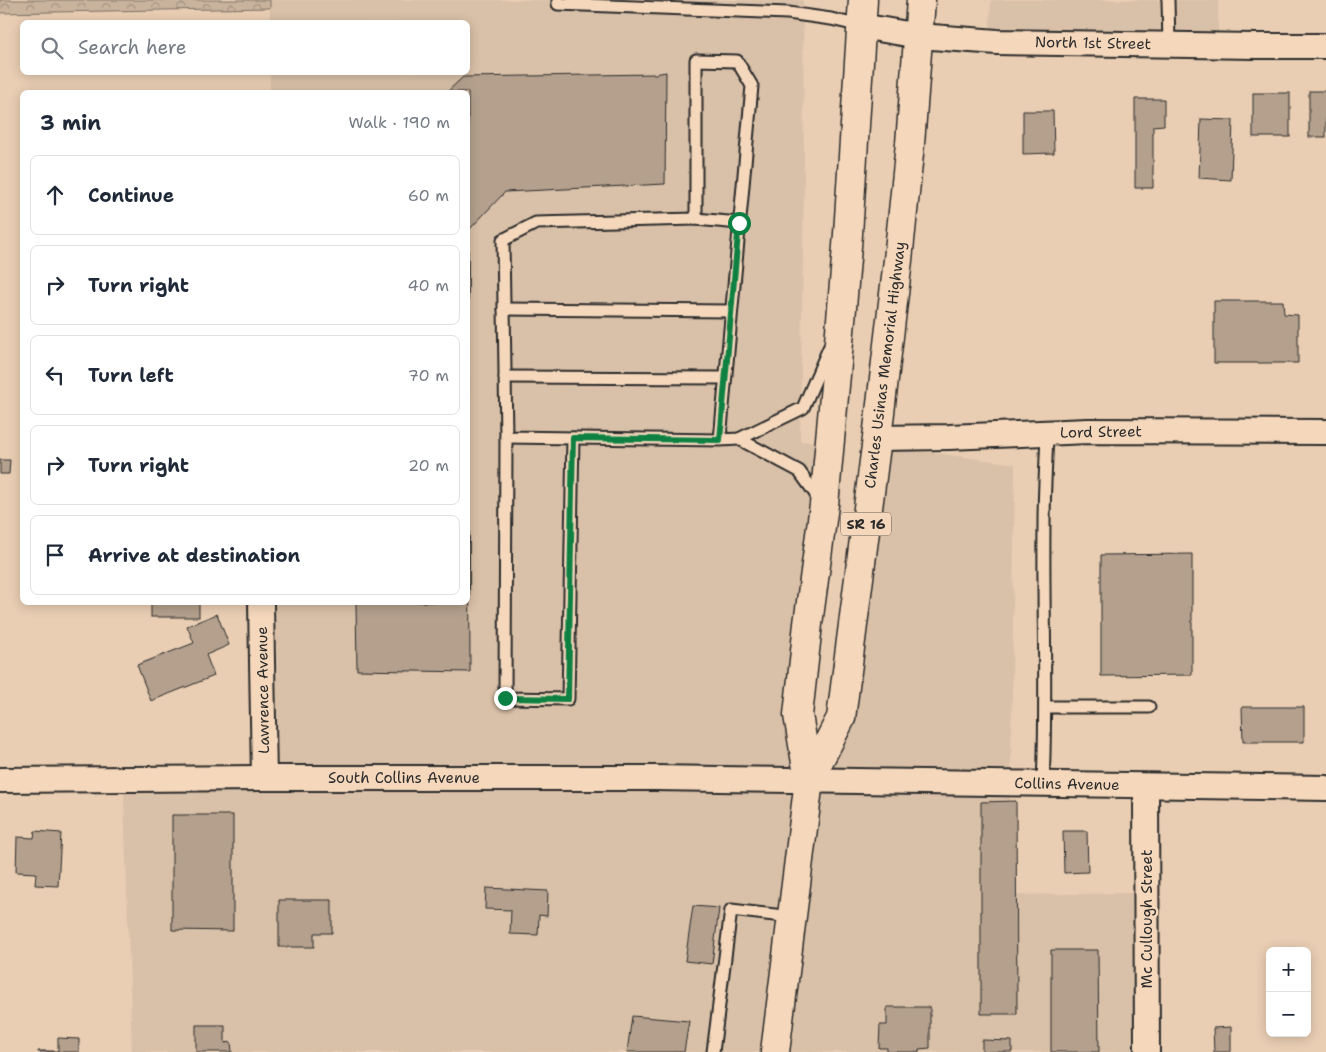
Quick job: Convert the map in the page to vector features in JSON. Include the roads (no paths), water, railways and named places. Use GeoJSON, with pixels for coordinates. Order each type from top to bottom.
{"type":"FeatureCollection","features":[{"type":"Feature","properties":{"kind":"highway","name":"Charles Usinas Memorial Highway"},"geometry":{"type":"LineString","coordinates":[[808,780],[841,718],[898,260],[910,144],[921,0]]}},
{"type":"Feature","properties":{"kind":"highway","name":"Charles Usinas Memorial Highway"},"geometry":{"type":"LineString","coordinates":[[775,1052],[808,780],[798,714],[824,505],[841,320],[862,13]]}},
{"type":"Feature","properties":{"kind":"street","name":"North 1st Street"},"geometry":{"type":"LineString","coordinates":[[862,13],[919,36],[997,42],[1326,46]]}},
{"type":"Feature","properties":{"kind":"street","name":"Lord Street"},"geometry":{"type":"LineString","coordinates":[[877,438],[1088,431],[1326,432]]}},
{"type":"Feature","properties":{"kind":"street","name":"Lawrence Avenue"},"geometry":{"type":"LineString","coordinates":[[261,605],[264,778]]}},
{"type":"Feature","properties":{"kind":"street","name":"South Collins Avenue"},"geometry":{"type":"LineString","coordinates":[[0,780],[654,778],[808,780]]}},
{"type":"Feature","properties":{"kind":"street","name":"Collins Avenue"},"geometry":{"type":"LineString","coordinates":[[808,780],[1326,788]]}},
{"type":"Feature","properties":{"kind":"street","name":"Mc Cullough Street"},"geometry":{"type":"LineString","coordinates":[[1146,786],[1148,1052]]}},
{"type":"Feature","properties":{"kind":"lane"},"geometry":{"type":"LineString","coordinates":[[558,0],[558,4],[788,13],[831,19],[862,13]]}},
{"type":"Feature","properties":{"kind":"lane"},"geometry":{"type":"LineString","coordinates":[[1168,0],[1169,45]]}},
{"type":"Feature","properties":{"kind":"lane"},"geometry":{"type":"LineString","coordinates":[[696,219],[696,60],[736,61],[752,86],[720,440]]}},
{"type":"Feature","properties":{"kind":"lane"},"geometry":{"type":"LineString","coordinates":[[573,438],[568,699],[505,698],[506,437],[503,240],[536,223],[696,219],[739,223]]}},
{"type":"Feature","properties":{"kind":"lane"},"geometry":{"type":"LineString","coordinates":[[504,309],[731,311]]}},
{"type":"Feature","properties":{"kind":"lane"},"geometry":{"type":"LineString","coordinates":[[506,437],[740,439],[803,408],[841,320]]}},
{"type":"Feature","properties":{"kind":"lane"},"geometry":{"type":"LineString","coordinates":[[505,377],[725,378]]}},
{"type":"Feature","properties":{"kind":"lane"},"geometry":{"type":"LineString","coordinates":[[1042,783],[1045,707],[1044,523],[1047,433]]}},
{"type":"Feature","properties":{"kind":"lane"},"geometry":{"type":"LineString","coordinates":[[740,439],[799,471],[824,505]]}},
{"type":"Feature","properties":{"kind":"lane"},"geometry":{"type":"LineString","coordinates":[[1045,707],[1149,707]]}},
{"type":"Feature","properties":{"kind":"lane"},"geometry":{"type":"LineString","coordinates":[[713,1052],[731,910],[792,917]]}}]}
